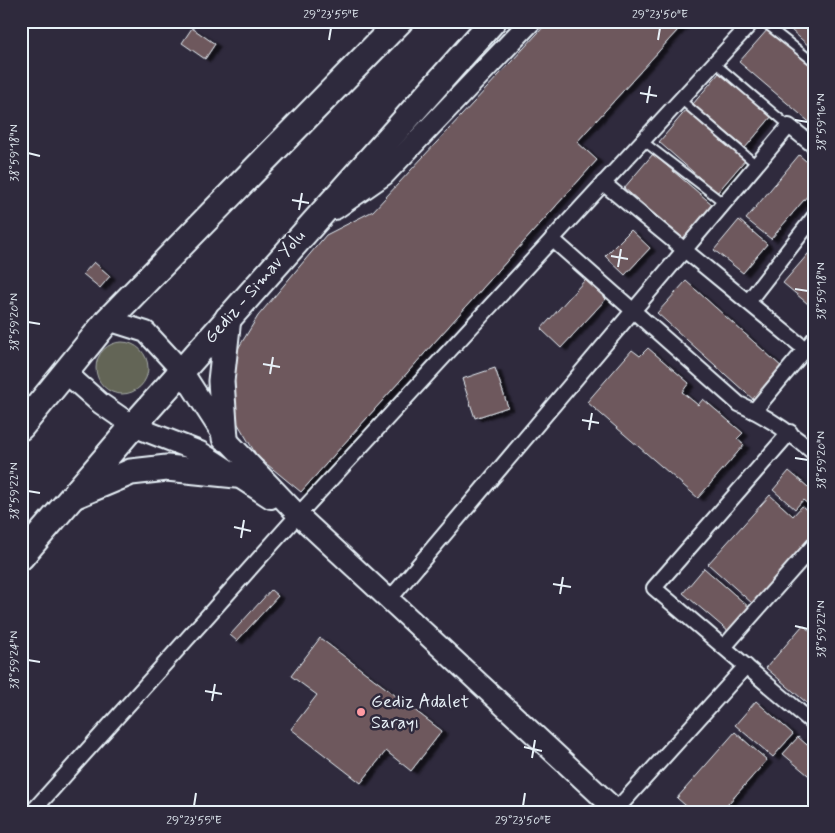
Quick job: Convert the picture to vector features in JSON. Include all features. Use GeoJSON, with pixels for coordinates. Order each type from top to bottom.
{"type":"FeatureCollection","features":[{"type":"Feature","properties":{"kind":"highway"},"geometry":{"type":"LineString","coordinates":[[21,427],[108,320],[400,21]]}},
{"type":"Feature","properties":{"kind":"highway","name":"Gediz - Simav Yolu"},"geometry":{"type":"LineString","coordinates":[[21,557],[308,227],[493,21]]}},
{"type":"Feature","properties":{"kind":"highway"},"geometry":{"type":"LineString","coordinates":[[225,438],[222,381],[228,318]]}},
{"type":"Feature","properties":{"kind":"highway"},"geometry":{"type":"LineString","coordinates":[[72,497],[131,472],[167,468],[236,475]]}},
{"type":"Feature","properties":{"kind":"street"},"geometry":{"type":"LineString","coordinates":[[308,227],[384,175],[531,21]]}},
{"type":"Feature","properties":{"kind":"street"},"geometry":{"type":"LineString","coordinates":[[32,812],[298,515],[753,21]]}},
{"type":"Feature","properties":{"kind":"street"},"geometry":{"type":"LineString","coordinates":[[389,600],[789,126],[814,146]]}},
{"type":"Feature","properties":{"kind":"street"},"geometry":{"type":"LineString","coordinates":[[604,183],[748,302],[810,344],[754,411]]}},
{"type":"Feature","properties":{"kind":"street"},"geometry":{"type":"LineString","coordinates":[[748,302],[814,217]]}},
{"type":"Feature","properties":{"kind":"street"},"geometry":{"type":"LineString","coordinates":[[552,239],[739,404],[790,432],[814,453]]}},
{"type":"Feature","properties":{"kind":"street"},"geometry":{"type":"LineString","coordinates":[[108,320],[146,332],[182,371],[225,438],[298,515],[617,811],[746,666]]}},
{"type":"Feature","properties":{"kind":"street"},"geometry":{"type":"LineString","coordinates":[[65,372],[100,403],[133,426],[200,452],[298,515]]}},
{"type":"Feature","properties":{"kind":"street"},"geometry":{"type":"LineString","coordinates":[[790,432],[654,588],[814,724]]}},
{"type":"Feature","properties":{"kind":"street"},"geometry":{"type":"LineString","coordinates":[[724,648],[814,545]]}},
{"type":"Feature","properties":{"kind":"lane"},"geometry":{"type":"LineString","coordinates":[[762,21],[814,62]]}},
{"type":"Feature","properties":{"kind":"lane"},"geometry":{"type":"LineString","coordinates":[[715,62],[789,126]]}},
{"type":"Feature","properties":{"kind":"lane"},"geometry":{"type":"LineString","coordinates":[[681,100],[757,165]]}},
{"type":"Feature","properties":{"kind":"lane"},"geometry":{"type":"LineString","coordinates":[[643,141],[724,203]]}},
{"type":"Feature","properties":{"kind":"green space"},"geometry":{"type":"Polygon","coordinates":[[[117,342],[127,342],[141,349],[148,363],[148,373],[141,387],[127,394],[117,394],[107,390],[100,383],[96,373],[96,363],[100,353],[107,346],[117,342]]]}},
{"type":"Feature","properties":{"kind":"building"},"geometry":{"type":"Polygon","coordinates":[[[549,21],[686,21],[577,142],[597,160],[301,492],[257,456],[232,414],[229,379],[239,347],[258,316],[326,235],[373,211],[549,21]]]}},
{"type":"Feature","properties":{"kind":"building"},"geometry":{"type":"Polygon","coordinates":[[[781,21],[814,21],[814,42],[810,47],[781,21]]]}},
{"type":"Feature","properties":{"kind":"building"},"geometry":{"type":"Polygon","coordinates":[[[192,28],[215,44],[205,59],[182,43],[192,28]]]}},
{"type":"Feature","properties":{"kind":"building"},"geometry":{"type":"Polygon","coordinates":[[[768,29],[814,68],[814,126],[739,62],[768,29]]]}},
{"type":"Feature","properties":{"kind":"building"},"geometry":{"type":"Polygon","coordinates":[[[719,73],[772,116],[745,148],[693,104],[719,73]]]}},
{"type":"Feature","properties":{"kind":"building"},"geometry":{"type":"Polygon","coordinates":[[[687,109],[746,159],[717,193],[659,142],[687,109]]]}},
{"type":"Feature","properties":{"kind":"building"},"geometry":{"type":"Polygon","coordinates":[[[653,154],[713,205],[684,239],[624,188],[653,154]]]}},
{"type":"Feature","properties":{"kind":"building"},"geometry":{"type":"Polygon","coordinates":[[[799,155],[814,168],[814,188],[771,239],[746,219],[799,155]]]}},
{"type":"Feature","properties":{"kind":"building"},"geometry":{"type":"Polygon","coordinates":[[[739,220],[767,244],[743,273],[714,250],[739,220]]]}},
{"type":"Feature","properties":{"kind":"building"},"geometry":{"type":"Polygon","coordinates":[[[631,230],[650,248],[625,275],[605,256],[631,230]]]}},
{"type":"Feature","properties":{"kind":"building"},"geometry":{"type":"Polygon","coordinates":[[[814,247],[814,309],[783,283],[814,247]]]}},
{"type":"Feature","properties":{"kind":"building"},"geometry":{"type":"Polygon","coordinates":[[[94,262],[110,276],[100,288],[83,274],[94,262]]]}},
{"type":"Feature","properties":{"kind":"building"},"geometry":{"type":"Polygon","coordinates":[[[585,280],[606,299],[561,348],[541,329],[585,280]]]}},
{"type":"Feature","properties":{"kind":"building"},"geometry":{"type":"Polygon","coordinates":[[[686,281],[784,369],[755,401],[657,313],[686,281]]]}},
{"type":"Feature","properties":{"kind":"building"},"geometry":{"type":"Polygon","coordinates":[[[648,348],[689,383],[682,392],[698,405],[703,399],[743,433],[737,439],[744,445],[698,498],[587,402],[632,350],[640,356],[648,348]]]}},
{"type":"Feature","properties":{"kind":"building"},"geometry":{"type":"Polygon","coordinates":[[[814,363],[814,376],[807,370],[814,363]]]}},
{"type":"Feature","properties":{"kind":"building"},"geometry":{"type":"Polygon","coordinates":[[[495,368],[508,407],[475,418],[462,379],[495,368]]]}},
{"type":"Feature","properties":{"kind":"building"},"geometry":{"type":"Polygon","coordinates":[[[789,471],[814,492],[814,509],[803,500],[795,509],[773,490],[789,471]]]}},
{"type":"Feature","properties":{"kind":"building"},"geometry":{"type":"Polygon","coordinates":[[[770,495],[793,516],[802,506],[814,517],[814,536],[753,604],[708,564],[770,495]]]}},
{"type":"Feature","properties":{"kind":"building"},"geometry":{"type":"Polygon","coordinates":[[[704,568],[750,608],[729,632],[683,593],[704,568]]]}},
{"type":"Feature","properties":{"kind":"building"},"geometry":{"type":"Polygon","coordinates":[[[271,590],[278,596],[237,641],[230,635],[271,590]]]}},
{"type":"Feature","properties":{"kind":"building"},"geometry":{"type":"Polygon","coordinates":[[[803,625],[814,635],[814,696],[808,704],[766,668],[803,625]]]}},
{"type":"Feature","properties":{"kind":"building","name":"Gediz Adalet Sarayı"},"geometry":{"type":"Polygon","coordinates":[[[320,638],[442,731],[411,771],[386,751],[361,783],[291,729],[317,695],[291,676],[320,638]]]}},
{"type":"Feature","properties":{"kind":"building"},"geometry":{"type":"Polygon","coordinates":[[[756,701],[793,734],[773,757],[735,725],[756,701]]]}},
{"type":"Feature","properties":{"kind":"building"},"geometry":{"type":"Polygon","coordinates":[[[735,732],[767,760],[721,812],[693,812],[677,798],[735,732]]]}},
{"type":"Feature","properties":{"kind":"building"},"geometry":{"type":"Polygon","coordinates":[[[798,737],[814,751],[814,780],[783,754],[798,737]]]}},
{"type":"Feature","properties":{"kind":"place","name":"Gediz Adalet Sarayı"},"geometry":{"type":"Point","coordinates":[361,712]}}]}
